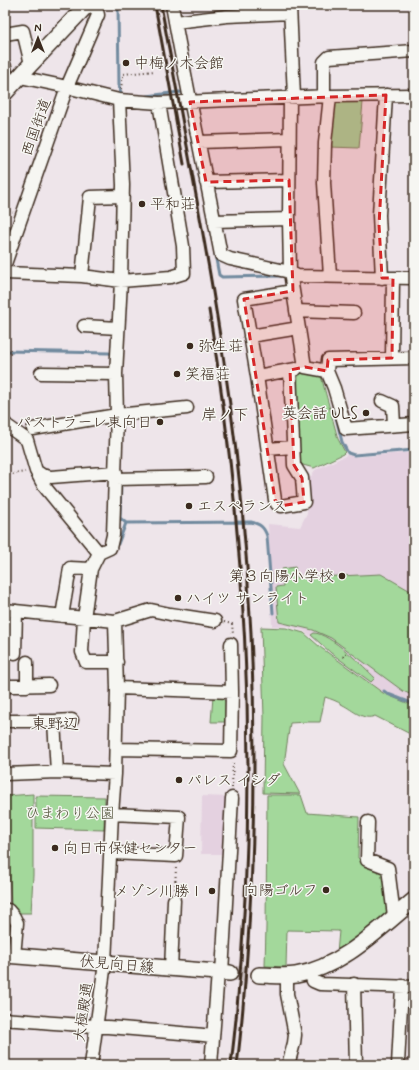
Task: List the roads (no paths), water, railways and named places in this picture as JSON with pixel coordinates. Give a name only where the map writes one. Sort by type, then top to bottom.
[{"type":"main road","points":[[5,94],[9,74],[31,64],[87,5]]},
{"type":"main road","points":[[259,975],[287,976],[310,972],[330,964],[342,957],[414,900]]},
{"type":"main road","name":"伏見向日線","points":[[9,955],[223,973]]},
{"type":"street","name":"西国街道","points":[[5,264],[67,87],[98,15],[97,11],[92,5]]},
{"type":"street","points":[[172,5],[221,255],[230,259],[290,272],[297,276],[414,278]]},
{"type":"street","points":[[175,22],[290,9],[292,97],[289,139],[288,219],[290,272],[305,367]]},
{"type":"street","points":[[5,34],[23,31],[31,64]]},
{"type":"street","points":[[330,276],[324,183],[327,96],[324,62],[329,57],[414,51]]},
{"type":"street","points":[[9,74],[118,100],[159,103],[292,97],[414,95]]},
{"type":"street","points":[[386,95],[379,215],[388,278],[392,358]]},
{"type":"street","points":[[117,662],[86,662],[82,652],[84,618],[91,569],[99,552],[110,548],[113,535],[116,476],[116,374],[121,281],[123,196],[118,100]]},
{"type":"street","points":[[5,273],[82,276],[121,281],[171,277],[184,273],[182,246],[159,103]]},
{"type":"street","points":[[199,142],[289,139]]},
{"type":"street","points":[[206,182],[289,180]]},
{"type":"street","points":[[82,276],[90,197],[123,196]]},
{"type":"street","points":[[214,221],[288,219]]},
{"type":"street","points":[[290,370],[294,465],[302,478],[304,502],[281,506],[277,504],[275,500],[244,299],[293,291]]},
{"type":"street","points":[[296,311],[354,313]]},
{"type":"street","points":[[84,326],[118,328]]},
{"type":"street","points":[[250,336],[299,328]]},
{"type":"street","points":[[414,358],[328,360],[327,371],[334,388],[346,429],[414,424]]},
{"type":"street","points":[[257,376],[305,367],[327,371]]},
{"type":"street","points":[[42,373],[116,374]]},
{"type":"street","points":[[382,401],[393,406],[394,425]]},
{"type":"street","points":[[33,429],[117,415],[187,408]]},
{"type":"street","points":[[5,423],[27,440],[36,471],[49,491],[99,552]]},
{"type":"street","points":[[268,449],[293,447]]},
{"type":"street","points":[[36,471],[42,475],[51,476],[206,477]]},
{"type":"street","points":[[62,616],[70,568],[91,569]]},
{"type":"street","points":[[14,654],[11,610],[116,621],[151,610],[215,621]]},
{"type":"street","name":"大極殿通","points":[[92,1065],[105,963],[111,853],[116,749],[116,621]]},
{"type":"street","points":[[116,749],[231,751],[231,644]]},
{"type":"street","points":[[27,662],[27,686]]},
{"type":"street","points":[[5,686],[49,686]]},
{"type":"street","points":[[117,688],[232,692]]},
{"type":"street","points":[[5,721],[72,720]]},
{"type":"street","points":[[54,721],[56,772]]},
{"type":"street","points":[[5,774],[56,772],[115,774]]},
{"type":"street","points":[[211,1065],[212,1036],[223,973],[232,798]]},
{"type":"street","points":[[111,853],[176,856],[179,817],[112,814]]},
{"type":"street","points":[[368,822],[367,860],[388,868],[394,916]]},
{"type":"street","points":[[171,969],[174,900]]},
{"type":"street","points":[[5,910],[8,910],[17,922],[9,955]]},
{"type":"street","points":[[310,972],[313,981],[320,984],[414,987]]},
{"type":"street","points":[[287,976],[287,994],[295,1035],[288,1065]]},
{"type":"street","points":[[354,984],[356,1065]]},
{"type":"street","points":[[398,1065],[402,986]]},
{"type":"street","points":[[5,1019],[96,1027],[161,1030],[212,1036]]},
{"type":"waterway","points":[[118,5],[119,86],[121,94],[124,95]]},
{"type":"waterway","points":[[147,96],[179,92],[184,93],[184,95]]},
{"type":"waterway","points":[[215,254],[219,275],[222,277],[281,276]]},
{"type":"waterway","points":[[5,351],[109,353],[115,356]]},
{"type":"waterway","points":[[333,405],[342,442],[348,453],[354,455],[414,450]]},
{"type":"waterway","points":[[121,483],[120,518],[126,523],[251,522],[261,526],[267,536],[273,613]]},
{"type":"waterway","points":[[118,544],[126,523]]},
{"type":"waterway","points":[[384,691],[414,704]]},
{"type":"tunnel","points":[[230,973],[259,975]]},
{"type":"railway","points":[[155,5],[184,164]]},
{"type":"railway","points":[[161,5],[205,245],[225,366],[240,487],[249,597],[254,706],[254,816],[248,943],[243,1013],[237,1065]]},
{"type":"railway","points":[[209,310],[223,404],[234,498],[242,592],[247,687],[248,781],[246,876],[240,970],[231,1065]]},
{"type":"place","name":"中梅ノ木会館","points":[[126,63]]},
{"type":"place","name":"平和荘","points":[[142,204]]},
{"type":"place","name":"弥生荘","points":[[190,346]]},
{"type":"place","name":"笑福荘","points":[[177,374]]},
{"type":"place","name":"英会話 ULS","points":[[366,413]]},
{"type":"place","name":"パストラーレ東向日","points":[[160,422]]},
{"type":"place","name":"エスぺランス","points":[[189,506]]},
{"type":"place","name":"第３向陽小学校","points":[[342,576]]},
{"type":"place","name":"ハイツ サンライト","points":[[178,598]]},
{"type":"place","name":"パレス イシダ","points":[[179,780]]},
{"type":"place","name":"向日市保健センター","points":[[55,848]]},
{"type":"place","name":"向陽ゴルフ","points":[[326,890]]},
{"type":"place","name":"メゾン川勝Ⅰ","points":[[212,891]]},
{"type":"district","name":"岸ノ下","points":[[225,414]]},
{"type":"district","name":"東野辺","points":[[55,723]]},
{"type":"park label","name":"ひまわり公園","points":[[70,813]]}]
